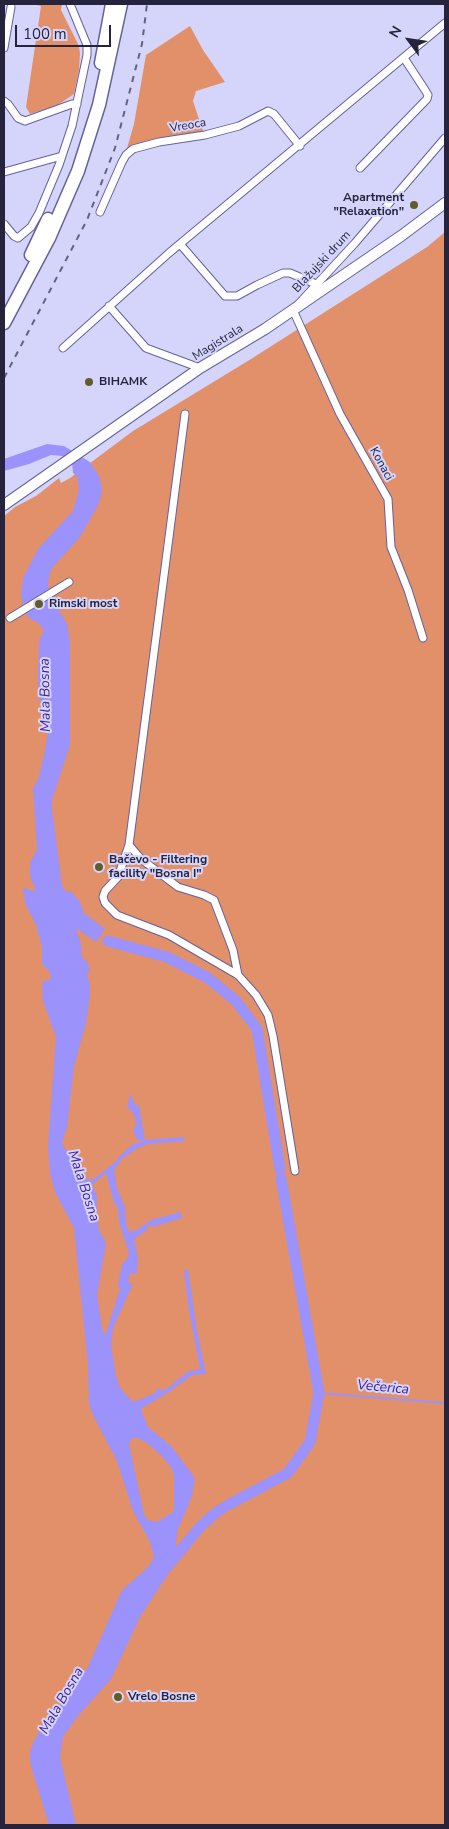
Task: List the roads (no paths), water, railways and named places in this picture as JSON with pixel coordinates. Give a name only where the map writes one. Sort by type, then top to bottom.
[{"type":"highway","points":[[4,306],[50,216],[71,167],[92,103],[114,4]]},
{"type":"highway","points":[[4,323],[49,238],[78,171],[100,105],[114,4]]},
{"type":"main road","name":"Magistrala","points":[[4,505],[200,368],[293,310],[401,236],[445,203]]},
{"type":"street","points":[[4,224],[18,238],[31,227],[39,213],[62,156],[87,64],[87,46],[70,4]]},
{"type":"street","points":[[4,48],[11,6]]},
{"type":"street","points":[[63,348],[180,244],[300,146],[445,23]]},
{"type":"street","points":[[360,168],[427,99],[428,95],[404,58]]},
{"type":"street","points":[[4,101],[18,118],[25,121],[72,104],[77,104]]},
{"type":"street","name":"Vreoca","points":[[100,212],[122,162],[126,155],[133,150],[159,142],[205,135],[239,126],[268,111],[274,114],[300,146]]},
{"type":"street","name":"Blažujski drum","points":[[293,310],[355,243],[445,138]]},
{"type":"street","points":[[4,172],[62,156]]},
{"type":"street","points":[[180,244],[225,296],[237,296],[283,273],[290,273],[316,284]]},
{"type":"street","points":[[110,306],[146,348],[200,368]]},
{"type":"street","name":"Konaci","points":[[293,310],[340,414],[388,499],[391,547],[408,590],[423,638]]},
{"type":"street","points":[[185,414],[129,845],[118,876],[105,890],[103,897],[105,904],[117,915],[169,936],[238,975],[256,995],[268,1015],[273,1036],[295,1170]]},
{"type":"street","points":[[10,618],[69,582]]},
{"type":"street","points":[[129,845],[141,859],[178,887],[214,900],[233,950],[238,975]]},
{"type":"water","points":[[47,444],[64,446],[90,462],[100,478],[102,491],[98,505],[80,537],[50,572],[48,585],[50,594],[67,624],[70,642],[70,745],[52,800],[62,885],[65,891],[73,892],[73,895],[79,900],[84,913],[105,929],[96,942],[76,928],[81,944],[82,958],[87,961],[90,971],[87,974],[90,994],[86,1023],[74,1067],[67,1127],[62,1143],[87,1179],[92,1180],[113,1164],[133,1144],[143,1140],[137,1140],[133,1130],[137,1122],[127,1106],[131,1094],[135,1105],[139,1105],[145,1140],[184,1137],[185,1141],[148,1144],[136,1149],[123,1158],[114,1170],[117,1188],[125,1207],[129,1233],[131,1230],[135,1231],[151,1220],[181,1212],[182,1218],[153,1227],[148,1225],[147,1230],[134,1239],[138,1257],[137,1274],[130,1273],[128,1282],[133,1284],[113,1328],[111,1345],[120,1388],[132,1401],[137,1401],[155,1393],[157,1389],[160,1388],[161,1391],[168,1388],[187,1372],[200,1369],[184,1271],[188,1269],[197,1331],[206,1374],[192,1375],[141,1410],[148,1427],[171,1446],[195,1478],[192,1496],[177,1532],[175,1561],[172,1568],[140,1617],[111,1679],[77,1717],[63,1737],[60,1757],[76,1825],[49,1825],[30,1762],[30,1752],[45,1722],[72,1692],[88,1667],[122,1590],[145,1570],[154,1556],[149,1540],[133,1511],[117,1461],[89,1404],[88,1365],[74,1228],[55,1192],[50,1173],[48,1146],[56,1037],[43,1001],[42,982],[51,979],[50,972],[42,964],[42,947],[36,925],[25,903],[23,888],[36,891],[30,876],[30,863],[37,849],[33,788],[38,780],[49,727],[39,698],[39,642],[44,629],[37,622],[29,618],[23,607],[21,594],[23,578],[38,549],[73,511],[79,489],[77,476],[73,473],[72,462],[62,456],[51,455],[4,471],[4,459]],"holes":[[[106,1173],[114,1202],[118,1209],[119,1222],[129,1253],[126,1261],[122,1264],[118,1285],[120,1289],[105,1336],[97,1295],[106,1243],[99,1230],[97,1196],[92,1185]],[[136,1437],[147,1443],[161,1455],[171,1467],[174,1475],[174,1510],[157,1522],[148,1520],[144,1514],[129,1444]]]},
{"type":"waterway","name":"Mala Bosna","points":[[108,941],[167,957],[208,978],[236,1001],[257,1029],[280,1169]]},
{"type":"waterway","name":"Mala Bosna","points":[[228,1505],[288,1473],[310,1442],[319,1393],[281,1178]]},
{"type":"waterway","name":"Večerica","points":[[319,1393],[445,1403]]},
{"type":"waterway","name":"Mala Bosna","points":[[167,1567],[199,1528],[223,1508]]},
{"type":"railway","points":[[4,378],[87,220],[115,148],[142,44],[147,4]]},
{"type":"place","name":"Apartment \"Relaxation\"","points":[[414,205]]},
{"type":"place","name":"BIHAMK","points":[[89,382]]},
{"type":"place","name":"Rimski most","points":[[39,604]]},
{"type":"place","name":"Bačevo - Filtering facility \"Bosna I\"","points":[[99,867]]},
{"type":"place","name":"Vrelo Bosne","points":[[118,1697]]}]
